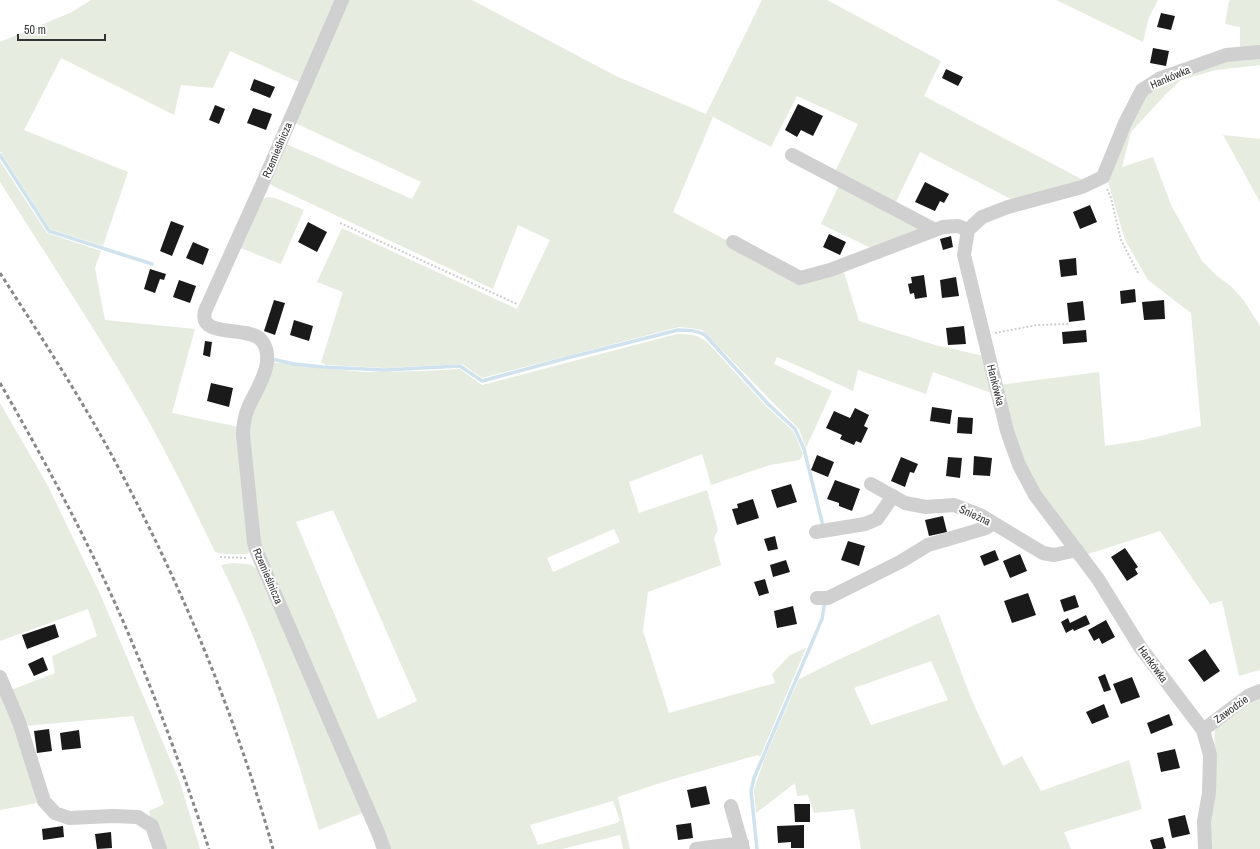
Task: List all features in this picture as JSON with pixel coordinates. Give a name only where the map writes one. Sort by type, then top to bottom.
[{"type":"street","name":"Rzemieślnicza","points":[[342,0],[203,317],[204,321],[214,328],[255,336],[261,340],[265,346],[267,354],[266,369],[248,408],[243,427],[254,542],[259,557],[384,849]]},
{"type":"street","name":"Hankówka","points":[[1103,177],[1125,123],[1142,90],[1161,78],[1226,55],[1260,52]]},
{"type":"street","points":[[792,155],[935,230]]},
{"type":"street","points":[[733,242],[800,278],[830,270],[943,227],[958,226],[968,230],[982,217],[1008,207],[1082,187],[1103,177]]},
{"type":"street","name":"Hankówka","points":[[968,230],[964,255],[1007,431],[1019,465],[1035,494],[1098,579],[1140,647],[1202,730],[1210,755],[1209,793],[1204,821],[1205,849]]},
{"type":"street","name":"Śnieżna","points":[[871,484],[905,503],[926,507],[954,505],[980,515],[1043,553],[1054,555],[1077,550]]},
{"type":"street","points":[[816,532],[865,524],[877,519],[893,496]]},
{"type":"street","points":[[823,598],[900,562],[928,545],[986,528],[993,523]]},
{"type":"street","points":[[0,677],[19,722],[44,801],[55,813],[69,818],[113,816],[138,817],[152,826],[160,849]]},
{"type":"street","name":"Zawodzie","points":[[1202,730],[1248,696],[1260,691]]},
{"type":"street","points":[[696,849],[743,846],[730,806]]},
{"type":"path","points":[[1103,177],[1111,198],[1121,240],[1138,273]]},
{"type":"path","points":[[340,223],[517,304]]},
{"type":"path","points":[[984,335],[1037,325],[1068,324]]},
{"type":"path","points":[[220,556],[243,558],[259,557]]},
{"type":"shaded area","points":[[91,0],[336,0],[301,83],[230,51],[213,88],[181,85],[174,115],[61,58],[24,130],[128,172],[103,246],[50,229],[0,151],[0,42],[72,12]]},
{"type":"shaded area","points":[[348,0],[472,0],[616,76],[706,114],[762,0],[827,0],[941,61],[924,96],[1085,181],[1013,200],[920,152],[895,204],[835,172],[858,124],[797,96],[771,147],[713,117],[673,212],[726,240],[726,243],[798,281],[843,269],[859,321],[935,345],[984,356],[991,393],[933,372],[926,394],[858,370],[853,391],[777,357],[774,364],[832,391],[806,448],[799,429],[702,330],[691,328],[679,327],[482,378],[462,364],[386,368],[326,365],[321,362],[343,292],[317,282],[342,228],[517,309],[550,240],[518,225],[493,289],[271,185],[269,180],[284,143],[412,199],[421,182],[293,122]]},
{"type":"shaded area","points":[[1056,0],[1158,0],[1149,17],[1143,42]]},
{"type":"shaded area","points":[[1260,0],[1260,49],[1240,50],[1240,27],[1225,24],[1229,1]]},
{"type":"shaded area","points":[[1260,57],[1260,65],[1216,70],[1181,80],[1131,132],[1122,167],[1153,157],[1171,205],[1202,261],[1217,276],[1232,287],[1244,301],[1260,326],[1260,670],[1239,676],[1222,601],[1210,604],[1160,531],[1085,555],[1041,495],[1025,466],[999,385],[1099,372],[1105,446],[1143,440],[1201,426],[1191,313],[1148,280],[1125,240],[1108,182],[1108,173],[1144,97],[1155,88],[1229,59]]},
{"type":"shaded area","points":[[1223,135],[1260,139],[1260,202]]},
{"type":"shaded area","points":[[0,161],[47,233],[101,251],[95,268],[105,320],[195,329],[172,413],[239,427],[249,552],[247,554],[225,554],[215,552],[143,411],[91,324],[0,182]]},
{"type":"shaded area","points":[[840,183],[926,230],[875,250],[821,224]]},
{"type":"shaded area","points":[[267,197],[275,198],[304,210],[281,264],[238,247],[262,199]]},
{"type":"shaded area","points":[[677,334],[693,335],[700,337],[707,342],[766,406],[793,431],[803,454],[800,460],[770,465],[711,485],[702,454],[629,482],[639,513],[707,490],[718,530],[714,538],[721,565],[648,592],[643,631],[669,713],[775,683],[772,674],[790,655],[806,648],[760,757],[758,755],[670,780],[618,797],[630,849],[623,849],[620,835],[562,849],[388,849],[262,556],[247,436],[250,416],[271,362],[363,372],[460,369],[482,385]],"holes":[[[333,510],[417,701],[378,719],[296,522]],[[614,529],[620,542],[553,572],[547,558]],[[613,801],[620,820],[617,823],[538,845],[530,825]]]},
{"type":"shaded area","points":[[0,403],[48,486],[101,596],[181,785],[200,849],[162,849],[151,822],[149,811],[164,804],[133,716],[25,726],[11,690],[55,673],[52,656],[97,636],[88,609],[0,641]]},
{"type":"shaded area","points":[[232,563],[249,564],[258,569],[365,812],[319,830],[287,729],[263,662],[221,565]]},
{"type":"shaded area","points":[[939,614],[973,703],[1003,766],[1022,756],[1041,791],[1129,760],[1142,809],[1064,832],[1071,849],[861,849],[854,809],[814,813],[808,795],[797,796],[795,783],[756,813],[754,790],[764,760],[799,679]],"holes":[[[931,661],[948,700],[871,725],[854,688]]]},
{"type":"shaded area","points":[[0,688],[24,751],[37,803],[0,810]]},
{"type":"shaded area","points":[[1260,695],[1260,849],[1211,849],[1210,840],[1215,727]]},
{"type":"building","points":[[1161,13],[1175,16],[1171,30],[1157,27]]},
{"type":"building","points":[[1153,48],[1169,51],[1166,66],[1150,63]]},
{"type":"building","points":[[946,69],[963,77],[958,86],[942,78]]},
{"type":"building","points":[[254,79],[275,87],[270,98],[250,90]]},
{"type":"building","points":[[798,104],[823,116],[813,136],[801,130],[797,137],[785,130]]},
{"type":"building","points":[[215,105],[225,109],[219,124],[209,120]]},
{"type":"building","points":[[253,108],[272,114],[266,130],[247,123]]},
{"type":"building","points":[[925,182],[949,194],[944,203],[940,201],[935,211],[915,202]]},
{"type":"building","points":[[1090,205],[1097,222],[1080,229],[1073,212]]},
{"type":"building","points":[[171,221],[184,226],[172,256],[160,251]]},
{"type":"building","points":[[308,222],[327,232],[317,252],[298,242]]},
{"type":"building","points":[[829,234],[846,242],[840,255],[823,247]]},
{"type":"building","points":[[951,236],[953,247],[943,250],[940,239]]},
{"type":"building","points":[[193,242],[209,249],[203,265],[186,258]]},
{"type":"building","points":[[1076,258],[1077,275],[1061,277],[1059,260]]},
{"type":"building","points":[[150,269],[166,274],[164,280],[160,279],[155,293],[144,289]]},
{"type":"building","points":[[924,275],[927,297],[915,299],[914,293],[910,294],[908,284],[912,283],[911,277]]},
{"type":"building","points":[[956,277],[959,296],[942,298],[940,280]]},
{"type":"building","points":[[179,280],[196,286],[190,303],[173,297]]},
{"type":"building","points":[[1135,289],[1136,302],[1121,304],[1120,291]]},
{"type":"building","points":[[274,300],[285,303],[275,335],[264,331]]},
{"type":"building","points":[[1164,300],[1165,319],[1144,320],[1142,302]]},
{"type":"building","points":[[1083,301],[1085,320],[1069,322],[1067,303]]},
{"type":"building","points":[[294,320],[313,326],[309,341],[290,335]]},
{"type":"building","points":[[964,326],[966,344],[948,345],[946,328]]},
{"type":"building","points":[[1086,330],[1087,342],[1063,344],[1062,332]]},
{"type":"building","points":[[205,341],[212,342],[210,357],[203,355]]},
{"type":"building","points":[[211,383],[233,388],[229,407],[207,401]]},
{"type":"building","points":[[932,407],[952,410],[950,424],[930,421]]},
{"type":"building","points":[[855,408],[869,415],[864,426],[868,428],[861,443],[856,441],[854,445],[840,439],[842,435],[826,428],[834,411],[850,418]]},
{"type":"building","points":[[958,417],[973,418],[972,434],[957,433]]},
{"type":"building","points":[[817,455],[834,462],[828,477],[811,470]]},
{"type":"building","points":[[974,456],[992,458],[990,476],[973,475]]},
{"type":"building","points":[[901,457],[918,464],[914,473],[910,472],[905,487],[891,481]]},
{"type":"building","points":[[948,457],[962,458],[960,478],[946,476]]},
{"type":"building","points":[[835,480],[860,489],[852,511],[839,506],[839,503],[827,499]]},
{"type":"building","points":[[791,484],[797,502],[777,508],[771,490]]},
{"type":"building","points":[[753,499],[759,518],[737,525],[732,509],[738,508],[737,504]]},
{"type":"building","points":[[943,516],[947,532],[929,536],[925,520]]},
{"type":"building","points":[[775,536],[778,549],[768,551],[764,539]]},
{"type":"building","points":[[848,541],[865,546],[859,566],[841,560]]},
{"type":"building","points":[[1125,548],[1138,567],[1135,569],[1138,574],[1127,581],[1111,557]]},
{"type":"building","points":[[995,550],[999,560],[984,566],[980,556]]},
{"type":"building","points":[[1020,554],[1027,571],[1010,578],[1003,561]]},
{"type":"building","points":[[786,560],[790,572],[773,577],[770,565]]},
{"type":"building","points":[[765,579],[769,593],[759,596],[754,582]]},
{"type":"building","points":[[1028,593],[1036,615],[1012,623],[1004,601]]},
{"type":"building","points":[[1075,595],[1079,607],[1064,612],[1060,600]]},
{"type":"building","points":[[793,606],[797,624],[777,628],[774,611]]},
{"type":"building","points":[[1086,615],[1090,624],[1074,631],[1073,629],[1066,633],[1061,622],[1068,618],[1070,623]]},
{"type":"building","points":[[1106,620],[1115,637],[1102,644],[1099,638],[1094,641],[1088,630]]},
{"type":"building","points":[[55,624],[59,637],[27,649],[22,635]]},
{"type":"building","points":[[1205,649],[1220,671],[1204,682],[1188,660]]},
{"type":"building","points":[[43,657],[48,670],[34,676],[28,664]]},
{"type":"building","points":[[1105,674],[1111,690],[1104,692],[1098,677]]},
{"type":"building","points":[[1132,677],[1140,697],[1121,704],[1113,684]]},
{"type":"building","points":[[1104,704],[1109,717],[1092,724],[1086,712]]},
{"type":"building","points":[[1169,714],[1173,725],[1151,734],[1147,723]]},
{"type":"building","points":[[49,729],[52,751],[37,753],[34,731]]},
{"type":"building","points":[[79,730],[81,748],[62,750],[60,733]]},
{"type":"building","points":[[1175,749],[1180,768],[1161,772],[1157,753]]},
{"type":"building","points":[[706,786],[710,804],[691,808],[687,790]]},
{"type":"building","points":[[794,804],[810,804],[810,822],[795,822]]},
{"type":"building","points":[[1185,815],[1190,834],[1172,838],[1168,819]]},
{"type":"building","points":[[691,823],[693,838],[678,840],[676,825]]},
{"type":"building","points":[[804,825],[804,848],[791,848],[791,842],[778,843],[777,826]]},
{"type":"building","points":[[63,826],[64,837],[43,840],[42,829]]},
{"type":"building","points":[[111,832],[112,848],[97,849],[95,834]]},
{"type":"building","points":[[1163,837],[1166,848],[1153,849],[1150,840]]},
{"type":"waterway","points":[[0,155],[49,231],[152,264]]},
{"type":"waterway","points":[[271,358],[294,364],[384,370],[460,366],[482,381],[678,330],[699,332],[705,335],[768,404],[795,429],[804,449],[823,526]]},
{"type":"waterway","points":[[757,849],[751,791],[754,778],[822,619],[825,601]]},
{"type":"railway","points":[[0,273],[67,379],[99,433],[129,488],[172,575],[192,620],[228,710],[273,849]]},
{"type":"railway","points":[[0,383],[32,439],[92,553],[106,583],[144,670],[167,729],[209,849]]}]
